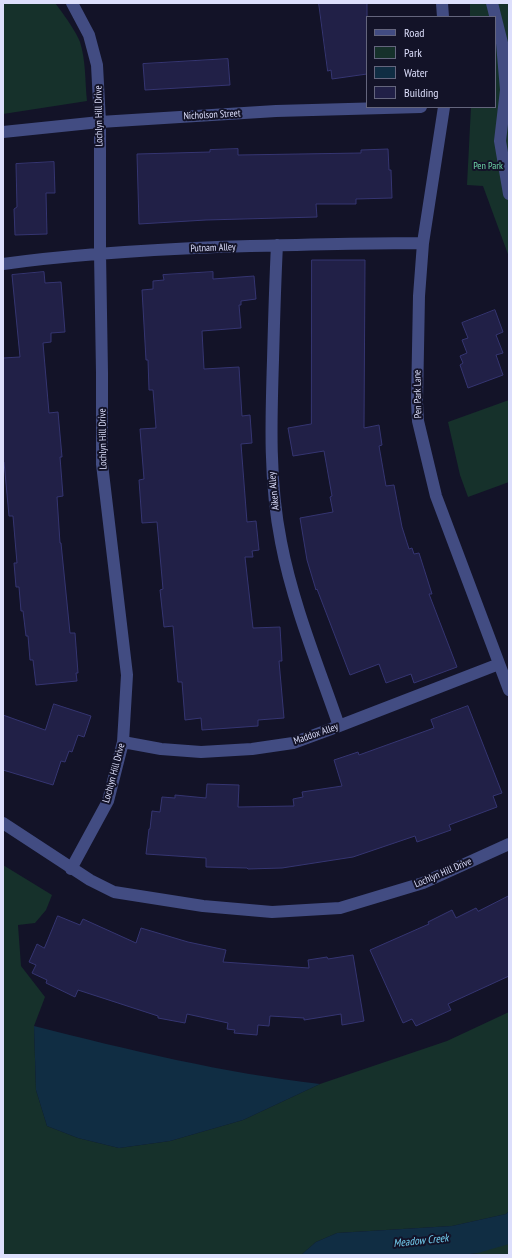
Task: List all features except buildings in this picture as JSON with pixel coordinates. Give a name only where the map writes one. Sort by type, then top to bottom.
[{"type":"street","name":"Lochlyn Hill Drive","points":[[72,3],[89,35],[97,65],[100,122],[102,464],[127,675],[123,742],[108,801],[72,869]]},
{"type":"street","points":[[442,3],[443,16]]},
{"type":"street","points":[[492,3],[495,16]]},
{"type":"street","points":[[496,19],[502,43],[506,90],[500,141],[509,194]]},
{"type":"street","name":"Nicholson Street","points":[[3,132],[100,122],[276,111],[385,108]]},
{"type":"street","name":"Pen Park Lane","points":[[444,108],[423,243],[419,296],[418,421],[436,496],[509,690]]},
{"type":"street","name":"Putnam Alley","points":[[3,264],[100,253],[277,245],[423,243]]},
{"type":"street","name":"Aiken Alley","points":[[277,245],[271,396],[271,453],[275,500],[281,541],[291,588],[339,726]]},
{"type":"street","name":"Maddox Alley","points":[[123,742],[161,749],[201,752],[252,749],[293,743],[499,664]]},
{"type":"street","name":"Lochlyn Hill Drive","points":[[3,823],[72,869],[114,892],[203,906],[272,912],[340,908],[423,883],[509,844]]},
{"type":"green space","points":[[3,3],[55,3],[65,16],[80,42],[84,64],[87,101],[3,114]]},
{"type":"green space","name":"Pen Park","points":[[470,3],[509,3],[509,257],[483,186],[467,185],[471,108],[496,108],[496,16],[470,16]]},
{"type":"green space","points":[[509,400],[509,482],[468,497],[460,475],[448,422]]},
{"type":"green space","points":[[3,865],[52,895],[46,910],[35,923],[18,925],[21,966],[45,997],[34,1026],[36,1090],[47,1126],[78,1138],[119,1148],[170,1141],[243,1120],[320,1084],[447,1041],[509,1012],[509,1211],[506,1214],[452,1226],[337,1233],[316,1242],[301,1255],[3,1255]]},
{"type":"green space","points":[[509,1214],[509,1255],[462,1255],[478,1253]]},
{"type":"water","points":[[34,1026],[176,1060],[248,1074],[320,1084],[243,1120],[170,1141],[119,1148],[78,1138],[47,1126],[36,1090]]},
{"type":"water","name":"Meadow Creek","points":[[509,1211],[509,1244],[478,1253],[462,1255],[301,1255],[316,1242],[337,1233],[452,1226],[506,1214]]}]
